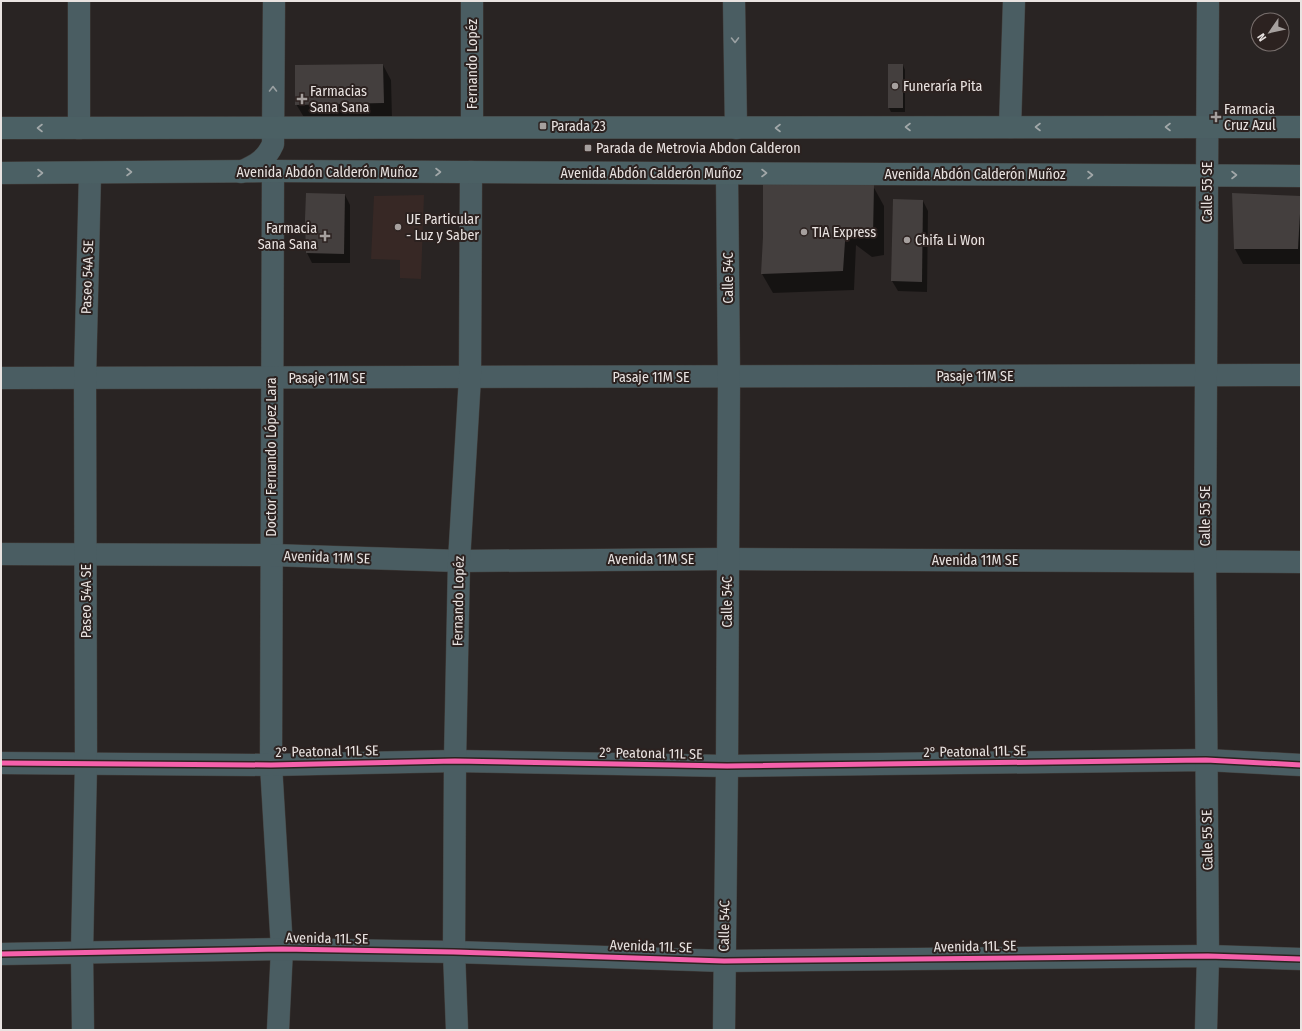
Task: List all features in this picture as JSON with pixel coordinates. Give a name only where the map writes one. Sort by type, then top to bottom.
[{"type":"main road","points":[[1,128],[472,128],[551,126],[736,128],[1301,127]]},
{"type":"main road","name":"Avenida Abdón Calderón Muñoz","points":[[1,174],[273,171],[1301,176]]},
{"type":"street","points":[[79,1],[79,128]]},
{"type":"street","points":[[241,172],[256,165],[268,154],[273,144],[274,1]]},
{"type":"street","name":"Fernando Lopéz","points":[[472,1],[472,128]]},
{"type":"street","points":[[734,1],[736,128]]},
{"type":"street","points":[[1010,127],[1014,1]]},
{"type":"street","name":"Calle 55 SE","points":[[1206,1030],[1208,956],[1205,562],[1208,1]]},
{"type":"street","name":"Doctor Fernando López Lara","points":[[273,171],[271,764],[282,949],[278,1030]]},
{"type":"street","name":"Fernando Lopéz","points":[[457,1030],[454,952],[455,761],[459,561],[470,377],[471,172]]},
{"type":"street","name":"Paseo 54A SE","points":[[83,1030],[82,952],[86,764],[85,378],[90,173]]},
{"type":"street","name":"Calle 54C","points":[[724,1030],[729,377],[727,173]]},
{"type":"street","name":"Pasaje 11M SE","points":[[1,378],[1301,375]]},
{"type":"street","name":"Avenida 11M SE","points":[[1,554],[271,556],[459,561],[727,559],[1301,562]]},
{"type":"street","name":"2° Peatonal 11L SE","points":[[1,763],[271,764],[455,761],[727,766],[1206,760],[1301,765]]},
{"type":"street","name":"Avenida 11L SE","points":[[1,954],[282,949],[454,952],[724,961],[1208,956],[1301,959]]},
{"type":"shaded area","name":"UE Particular - Luz y Saber","points":[[424,195],[421,279],[400,278],[400,260],[371,259],[374,196]]},
{"type":"building","points":[[383,64],[384,103],[295,105],[295,65]]},
{"type":"building","name":"Funeraría Pita","points":[[888,64],[903,64],[903,108],[888,108]]},
{"type":"building","name":"TIA Express","points":[[763,181],[874,185],[873,236],[861,238],[846,227],[843,271],[761,274],[763,237]]},
{"type":"building","name":"Farmacia Sana Sana","points":[[306,193],[345,194],[344,254],[306,253]]},
{"type":"building","points":[[1232,193],[1301,196],[1298,249],[1234,249]]},
{"type":"building","name":"Chifa Li Won","points":[[893,199],[923,200],[922,282],[891,281]]},
{"type":"cycle path","points":[[1,763],[271,765],[455,761],[727,766],[1206,760],[1301,765]]},
{"type":"cycle path","points":[[1,954],[282,949],[454,952],[724,961],[1208,956],[1301,959]]},
{"type":"place","name":"Funeraría Pita","points":[[895,86]]},
{"type":"place","name":"Farmacias Sana Sana","points":[[302,99]]},
{"type":"place","name":"Farmacia Cruz Azul","points":[[1216,117]]},
{"type":"place","name":"Parada 23","points":[[543,126]]},
{"type":"place","name":"Parada de Metrovia Abdon Calderon","points":[[588,148]]},
{"type":"place","name":"UE Particular - Luz y Saber","points":[[398,227]]},
{"type":"place","name":"TIA Express","points":[[804,232]]},
{"type":"place","name":"Farmacia Sana Sana","points":[[325,236]]},
{"type":"place","name":"Chifa Li Won","points":[[907,240]]}]
